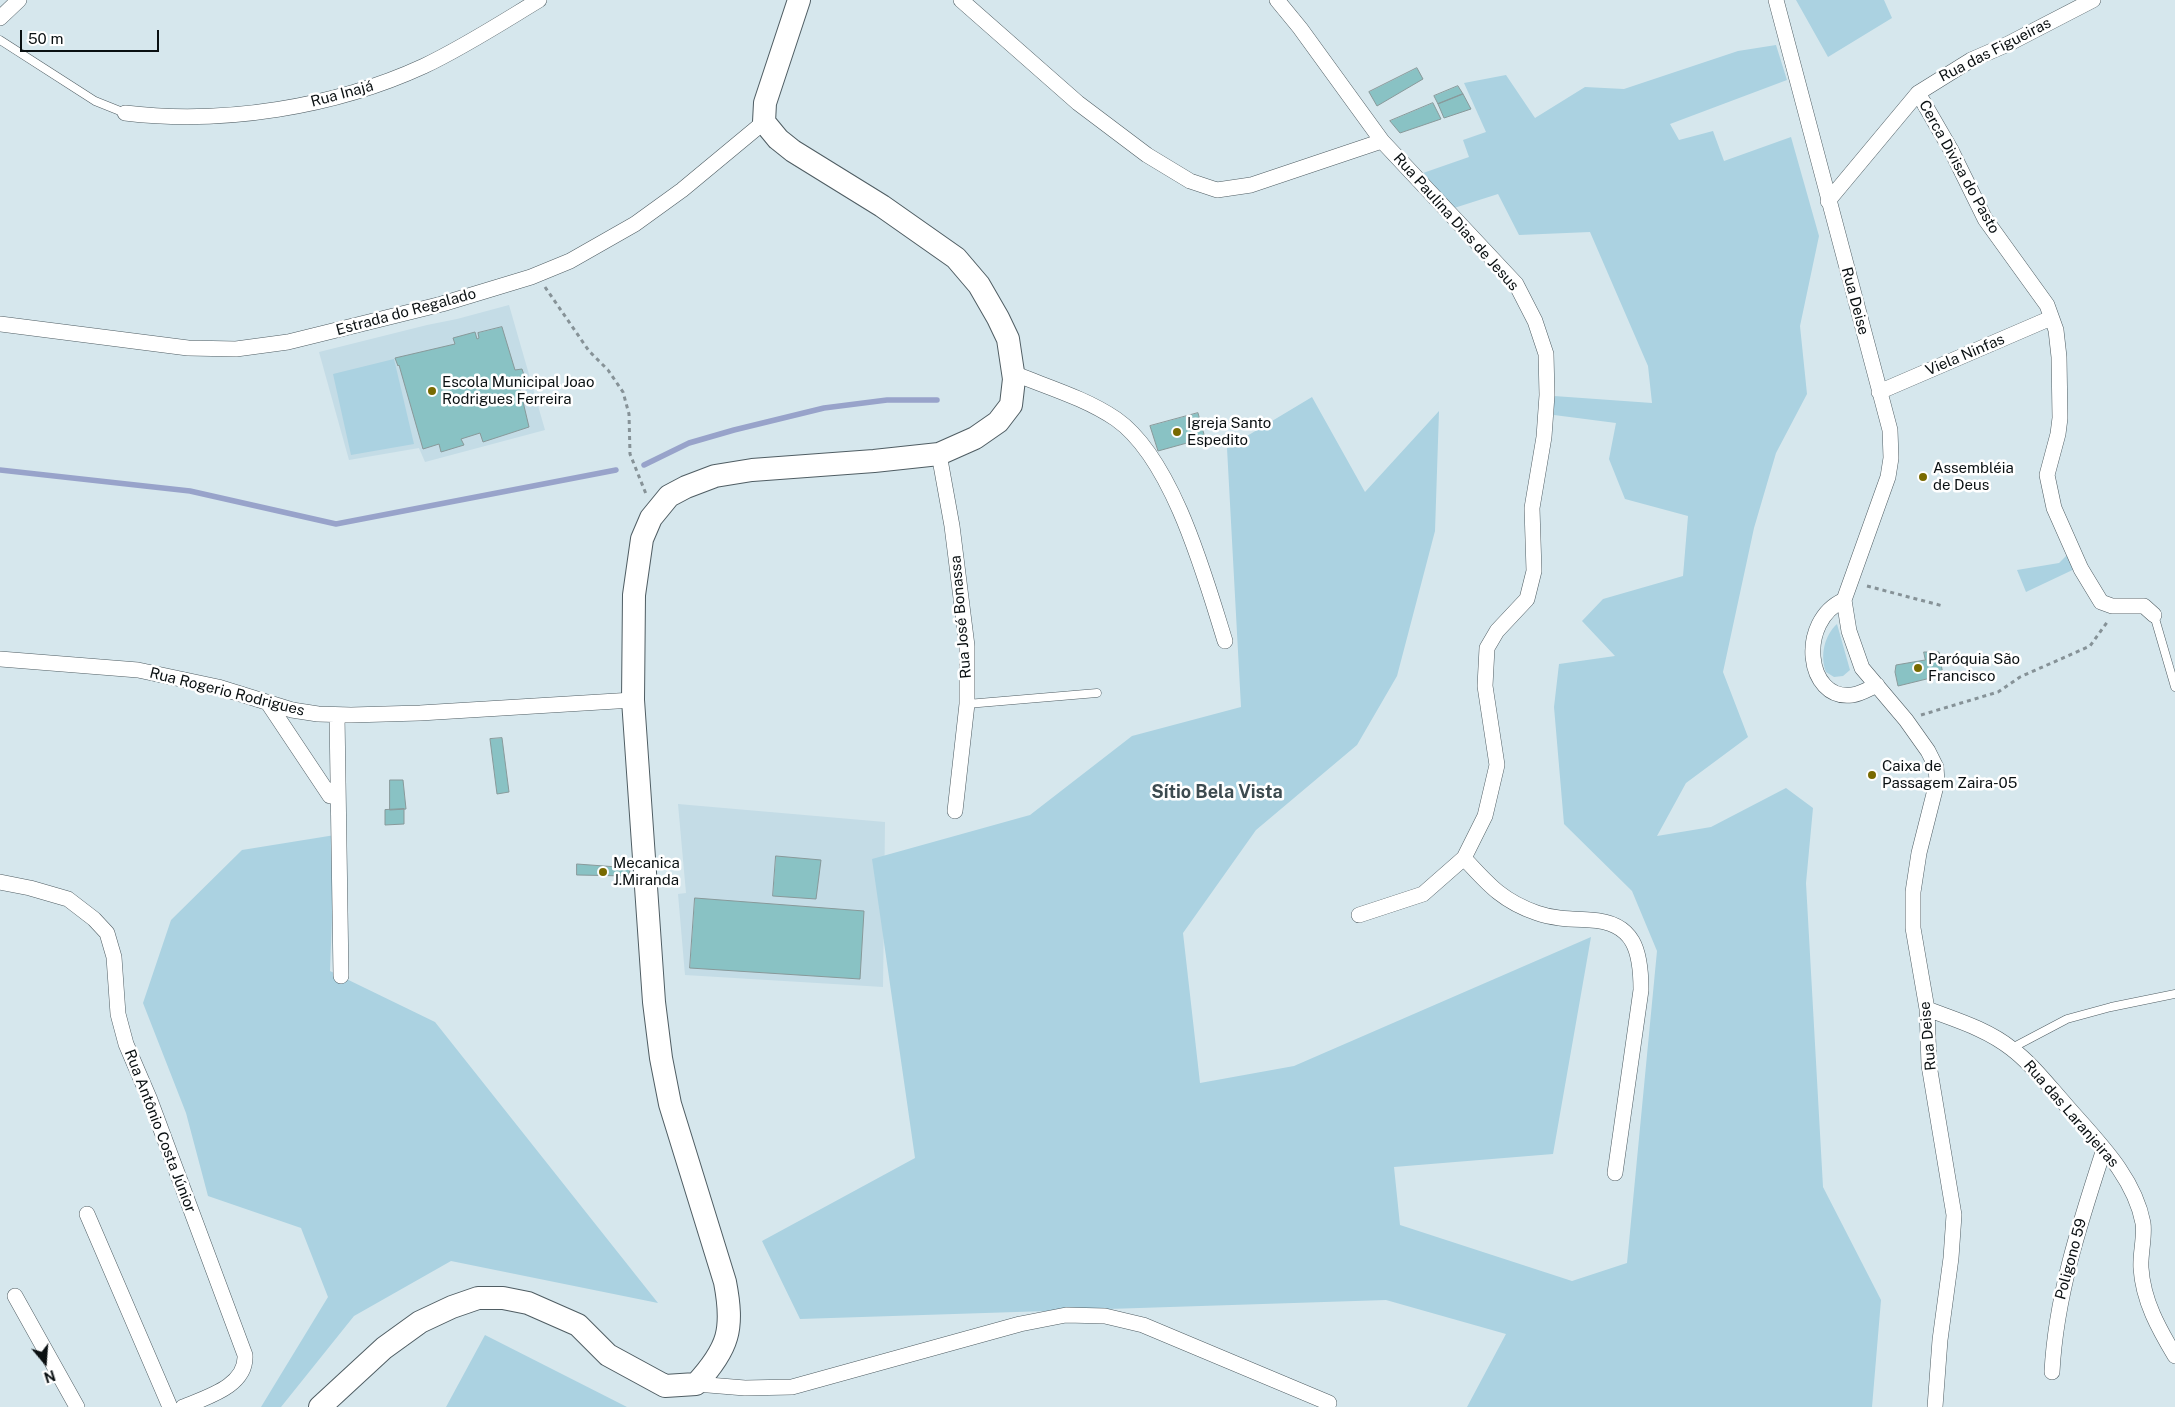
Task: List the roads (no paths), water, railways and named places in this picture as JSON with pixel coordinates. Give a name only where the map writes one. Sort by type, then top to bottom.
[{"type":"main road","points":[[320,1407],[384,1348],[420,1322],[452,1307],[478,1298],[503,1298],[528,1303],[578,1325],[608,1356],[665,1386],[696,1384],[712,1367],[721,1353],[728,1334],[730,1307],[725,1282],[670,1104],[661,1058],[654,1002],[633,700],[634,595],[642,539],[651,518],[669,496],[686,486],[715,476],[752,470],[939,454],[975,438],[998,422],[1011,404],[1014,379],[1008,339],[998,318],[979,285],[956,258],[882,206],[793,150],[778,139],[764,122],[765,103],[799,0]]},
{"type":"street","points":[[0,18],[19,0]]},
{"type":"street","name":"Rua Inajá","points":[[125,113],[154,117],[193,118],[243,114],[322,100],[379,84],[424,66],[468,44],[539,0]]},
{"type":"street","name":"Rua Paulina Dias de Jesus","points":[[961,0],[1078,103],[1147,155],[1190,181],[1217,190],[1251,185],[1382,141],[1516,284],[1535,321],[1546,354],[1547,396],[1544,437],[1532,508],[1534,571],[1527,598],[1497,631],[1487,648],[1484,686],[1497,765],[1485,816],[1464,858],[1423,894],[1359,915]]},
{"type":"street","points":[[1277,0],[1300,28],[1382,141]]},
{"type":"street","name":"Rua Deise","points":[[1776,0],[1828,202],[1890,430],[1891,458],[1888,477],[1844,600],[1849,631],[1862,668],[1906,720],[1928,751],[1936,767],[1937,782],[1919,853],[1913,892],[1913,928],[1927,1009],[1930,1064],[1954,1215],[1951,1258],[1940,1340],[1935,1407]]},
{"type":"street","name":"Rua das Figueiras","points":[[1828,202],[1918,93],[1971,60],[2008,44],[2093,0]]},
{"type":"street","name":"Cerca Divisa do Pasto","points":[[1918,93],[1951,150],[1985,219],[2047,305],[2056,330],[2060,378],[2058,434],[2047,475],[2054,508],[2081,569],[2101,602],[2112,606],[2144,606],[2154,615]]},
{"type":"street","name":"Estrada do Regalado","points":[[0,324],[188,348],[236,349],[288,342],[433,307],[537,275],[570,261],[635,224],[682,190],[764,122]]},
{"type":"street","name":"Viela Ninfas","points":[[1879,392],[2051,318]]},
{"type":"street","points":[[1012,372],[1097,407],[1118,420],[1138,440],[1172,494],[1200,560],[1225,641]]},
{"type":"street","name":"Rua José Bonassa","points":[[939,454],[952,526],[967,646],[967,704],[956,811]]},
{"type":"street","points":[[1844,600],[1836,603],[1820,621],[1812,647],[1813,662],[1820,678],[1830,689],[1840,694],[1853,695],[1878,685]]},
{"type":"street","name":"Rua Rogerio Rodrigues","points":[[0,659],[138,670],[218,688],[292,710],[337,715],[420,713],[633,700]]},
{"type":"street","points":[[268,703],[330,796]]},
{"type":"street","points":[[337,715],[342,976]]},
{"type":"street","points":[[1464,858],[1491,887],[1512,903],[1539,914],[1570,920],[1592,920],[1611,923],[1628,934],[1635,944],[1641,964],[1641,990],[1615,1173]]},
{"type":"street","name":"Rua Antônio Costa Júnior","points":[[0,882],[68,899],[94,919],[107,933],[114,957],[118,1014],[126,1044],[150,1100],[245,1355],[244,1371],[236,1381],[183,1407]]},
{"type":"street","name":"Rua das Laranjeiras","points":[[1927,1009],[1982,1030],[2012,1048],[2033,1068],[2104,1149],[2121,1172],[2133,1194],[2143,1224],[2141,1268],[2145,1292],[2153,1318],[2175,1356]]},
{"type":"street","name":"Poligono 59","points":[[2052,1372],[2053,1336],[2062,1290],[2073,1247],[2104,1149]]},
{"type":"street","points":[[86,1214],[170,1407]]},
{"type":"street","points":[[15,1296],[77,1407]]},
{"type":"street","points":[[696,1384],[745,1388],[792,1387],[1020,1324],[1066,1315],[1105,1316],[1143,1325],[1328,1403]]},
{"type":"lane","points":[[0,40],[95,100],[125,113]]},
{"type":"lane","points":[[2154,615],[2175,687]]},
{"type":"lane","points":[[967,704],[1097,693]]},
{"type":"lane","points":[[2012,1048],[2067,1019],[2111,1007],[2175,994]]},
{"type":"waterway","points":[[644,465],[689,443],[824,408],[887,400],[937,400]]},
{"type":"waterway","points":[[0,470],[190,491],[336,524],[616,470]]},
{"type":"place","name":"Escola Municipal Joao Rodrigues Ferreira","points":[[432,391]]},
{"type":"place","name":"Igreja Santo Espedito","points":[[1177,432]]},
{"type":"place","name":"Assembléia de Deus","points":[[1923,477]]},
{"type":"place","name":"Paróquia São Francisco","points":[[1918,668]]},
{"type":"place","name":"Caixa de Passagem Zaira-05","points":[[1872,775]]},
{"type":"place","name":"Mecanica J.Miranda","points":[[603,872]]},
{"type":"district","name":"Sítio Bela Vista","points":[[1217,792]]}]
